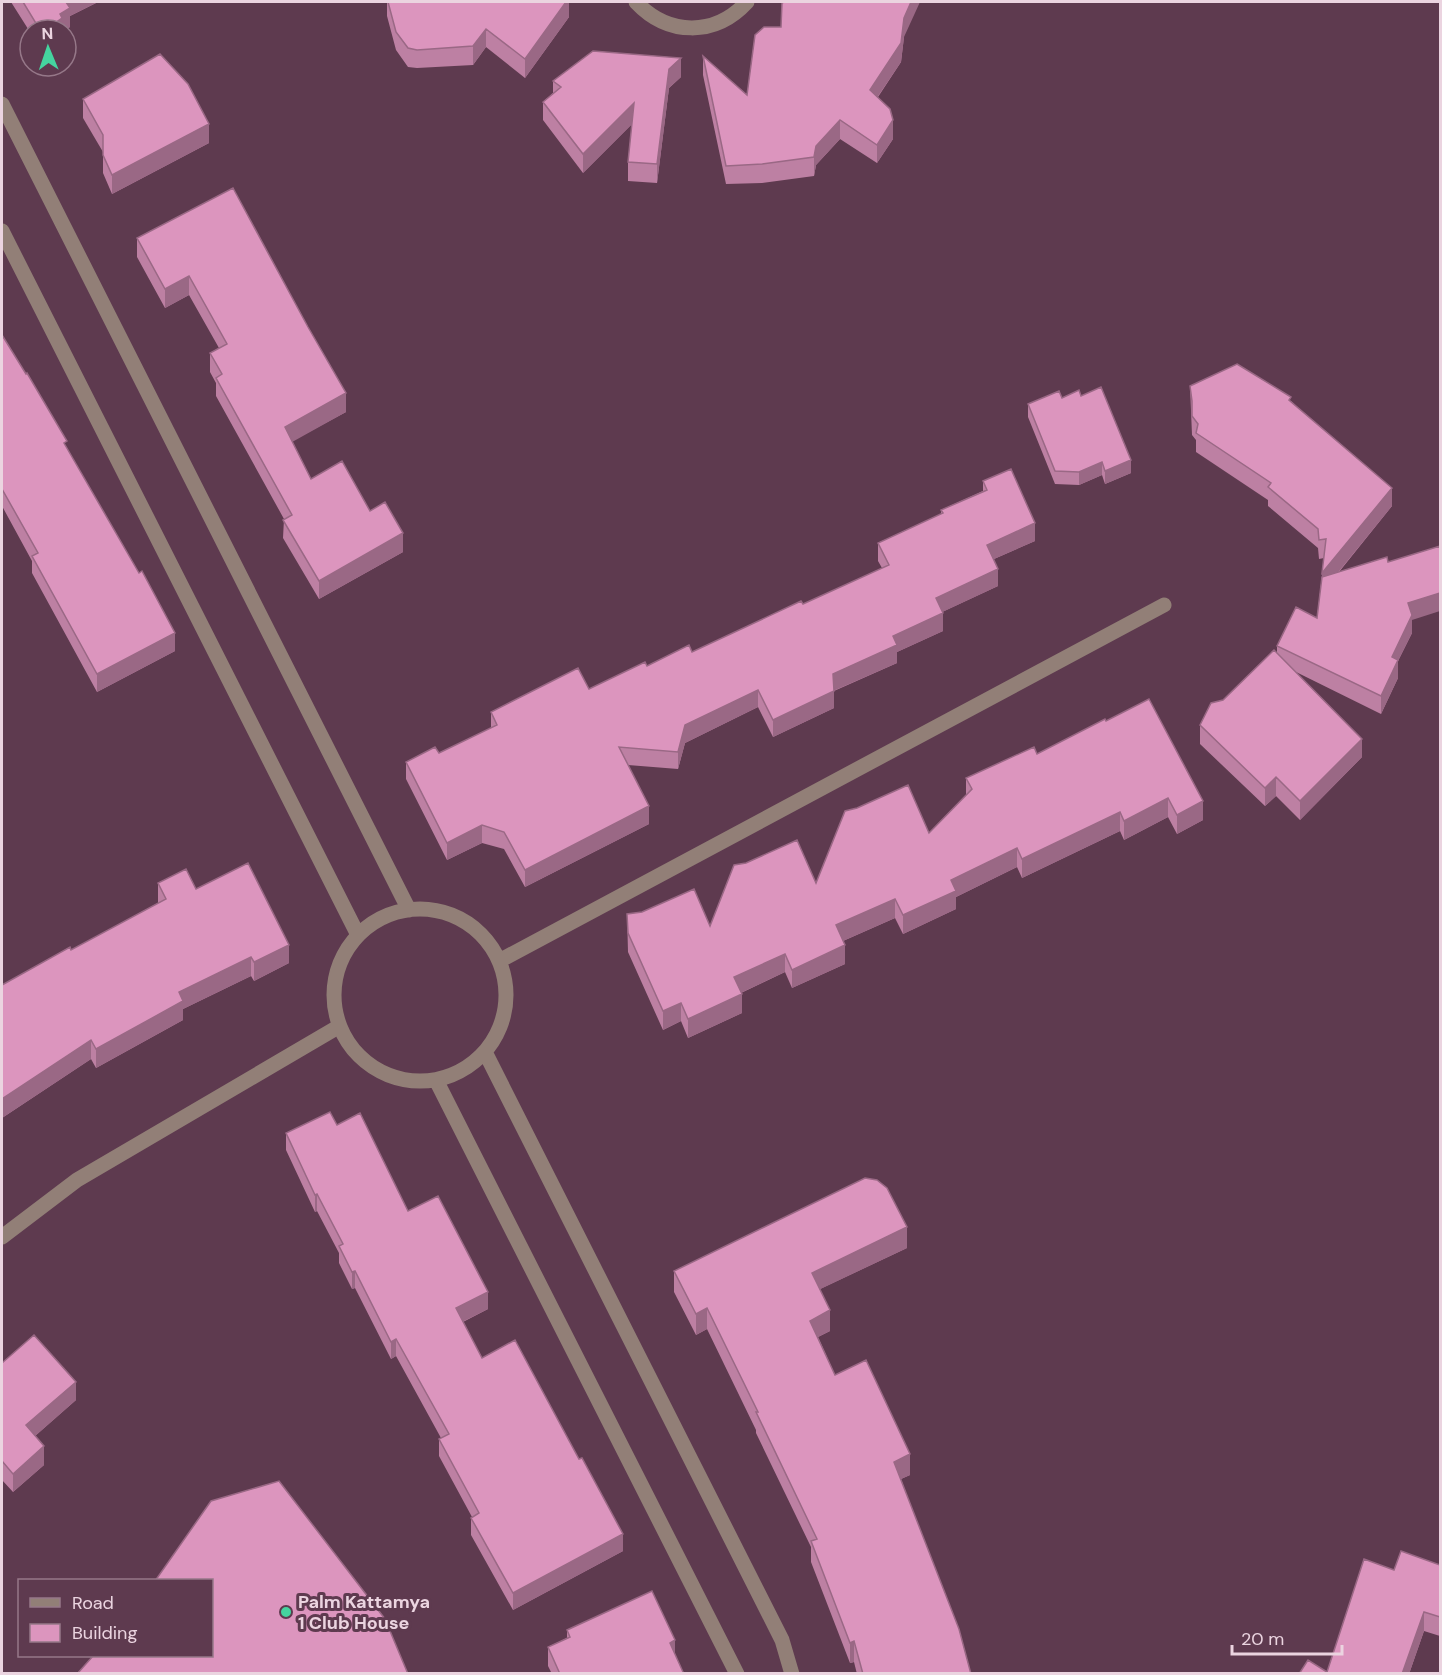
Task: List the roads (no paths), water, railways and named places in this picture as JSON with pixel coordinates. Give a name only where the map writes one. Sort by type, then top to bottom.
[{"type":"street","points":[[636,2],[658,20],[685,28],[712,25],[737,13],[747,2]]},
{"type":"street","points":[[2,104],[409,910]]},
{"type":"street","points":[[2,231],[358,935]]},
{"type":"street","points":[[499,961],[1164,605]]},
{"type":"street","points":[[409,910],[437,910],[463,920],[485,938],[499,961],[505,980],[506,999],[503,1018],[496,1036],[485,1052],[463,1070],[436,1080],[406,1081],[377,1071],[354,1052],[338,1027],[333,1007],[333,987],[337,969],[346,950],[358,935],[381,918],[409,910]]},
{"type":"street","points":[[2,1237],[77,1180],[338,1027]]},
{"type":"street","points":[[485,1052],[782,1640],[792,1674]]},
{"type":"street","points":[[436,1080],[737,1674]]},
{"type":"place","name":"Palm Kattamya 1 Club House","points":[[286,1612]]}]
